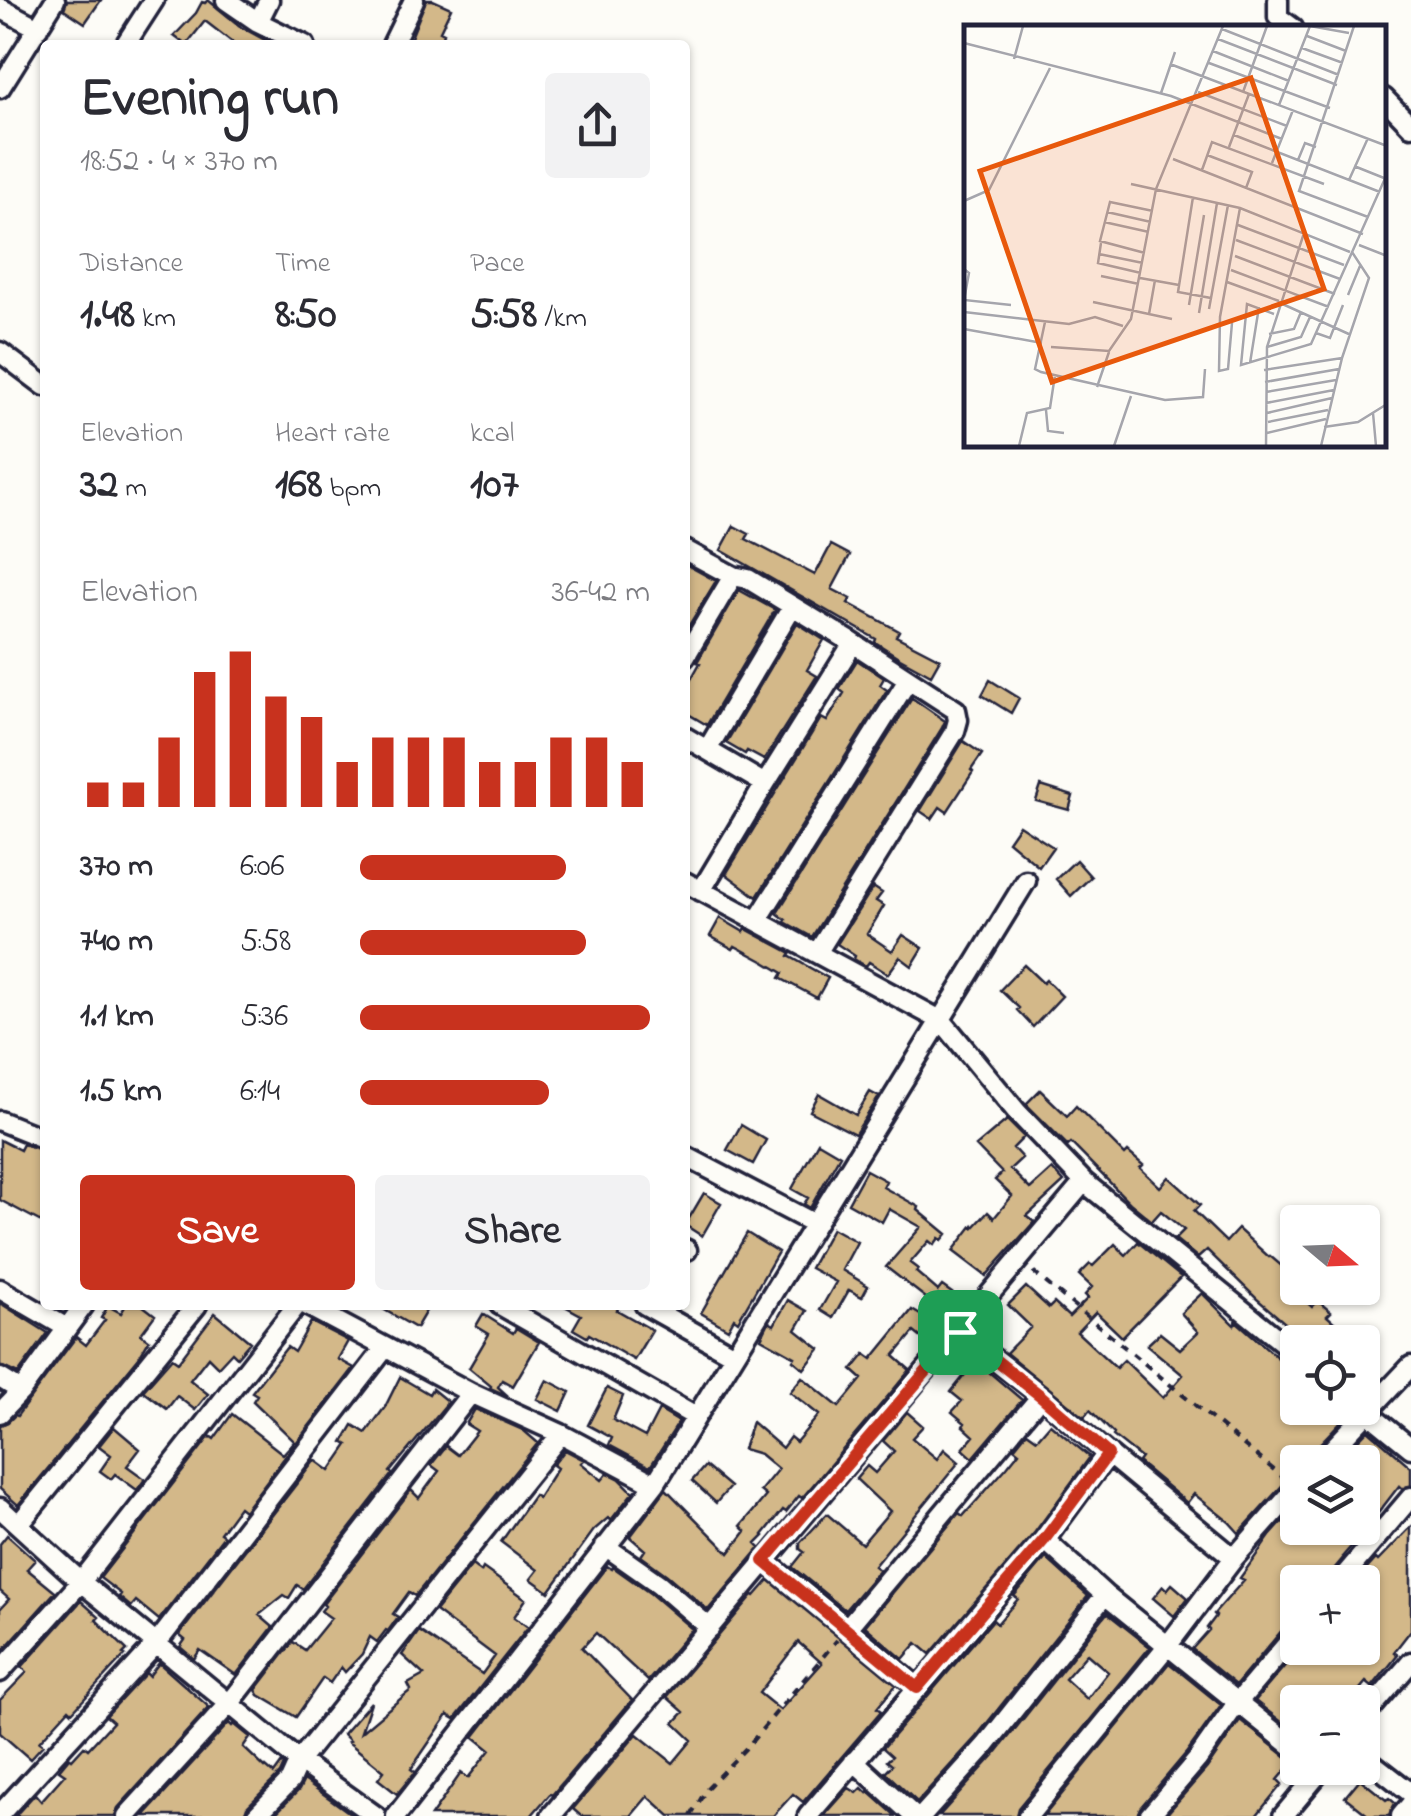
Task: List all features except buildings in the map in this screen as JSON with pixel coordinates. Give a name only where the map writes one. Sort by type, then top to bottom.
[{"type":"street","points":[[0,88],[55,0]]},
{"type":"street","points":[[128,40],[154,0]]},
{"type":"street","points":[[226,0],[295,40]]},
{"type":"street","points":[[258,22],[269,0]]},
{"type":"street","points":[[394,40],[414,0]]},
{"type":"street","points":[[1278,0],[1278,18],[1288,25]]},
{"type":"street","points":[[0,8],[38,28]]},
{"type":"street","points":[[1386,100],[1411,126]]},
{"type":"street","points":[[0,352],[40,382]]},
{"type":"street","points":[[690,553],[734,576],[748,579],[956,710],[955,730],[817,953]]},
{"type":"street","points":[[690,649],[734,576]]},
{"type":"street","points":[[707,750],[792,608]]},
{"type":"street","points":[[853,643],[693,887],[942,1021],[1018,1112],[1084,1182],[1280,1341]]},
{"type":"street","points":[[757,921],[908,680]]},
{"type":"street","points":[[690,740],[764,784]]},
{"type":"street","points":[[396,1816],[655,1484],[1026,881]]},
{"type":"street","points":[[0,1121],[40,1137]]},
{"type":"street","points":[[690,1159],[815,1224]]},
{"type":"street","points":[[558,1814],[764,1561],[1084,1182]]},
{"type":"street","points":[[0,1289],[67,1328]]},
{"type":"street","points":[[0,1413],[21,1391],[80,1310]]},
{"type":"street","points":[[193,1310],[8,1520],[299,1761],[376,1816]]},
{"type":"street","points":[[0,1672],[81,1582],[294,1310]]},
{"type":"street","points":[[315,1310],[471,1394],[561,1434],[655,1484]]},
{"type":"street","points":[[509,1310],[696,1417]]},
{"type":"street","points":[[654,1310],[734,1355]]},
{"type":"street","points":[[960,1332],[1234,1558]]},
{"type":"street","points":[[0,1814],[157,1643],[385,1348]]},
{"type":"street","points":[[1380,1396],[1411,1366]]},
{"type":"street","points":[[0,1378],[21,1391]]},
{"type":"street","points":[[127,1816],[230,1703],[471,1394]]},
{"type":"street","points":[[847,1628],[1041,1396]]},
{"type":"street","points":[[1380,1422],[1411,1448]]},
{"type":"street","points":[[1335,1445],[1352,1425]]},
{"type":"street","points":[[256,1816],[290,1780],[299,1761],[561,1434]]},
{"type":"street","points":[[808,1816],[1044,1540],[1108,1454]]},
{"type":"street","points":[[1353,1565],[1411,1497]]},
{"type":"street","points":[[1028,1816],[1280,1506]]},
{"type":"street","points":[[1044,1540],[1280,1737]]},
{"type":"street","points":[[606,1546],[710,1628]]},
{"type":"street","points":[[764,1561],[917,1688]]},
{"type":"street","points":[[854,1761],[918,1816],[986,1745],[1106,1595]]},
{"type":"street","points":[[1149,1816],[1280,1652]]},
{"type":"street","points":[[1380,1698],[1411,1662]]},
{"type":"street","points":[[1380,1769],[1411,1792]]},
{"type":"street","points":[[1283,1816],[1308,1785]]},
{"type":"street","points":[[1402,1816],[1411,1804]]},
{"type":"path","points":[[1018,1260],[1280,1473]]},
{"type":"path","points":[[691,1816],[706,1788],[748,1746],[847,1628]]},
{"type":"route","points":[[960,1332],[1108,1454],[1044,1540],[917,1688],[764,1561],[960,1332]]}]
